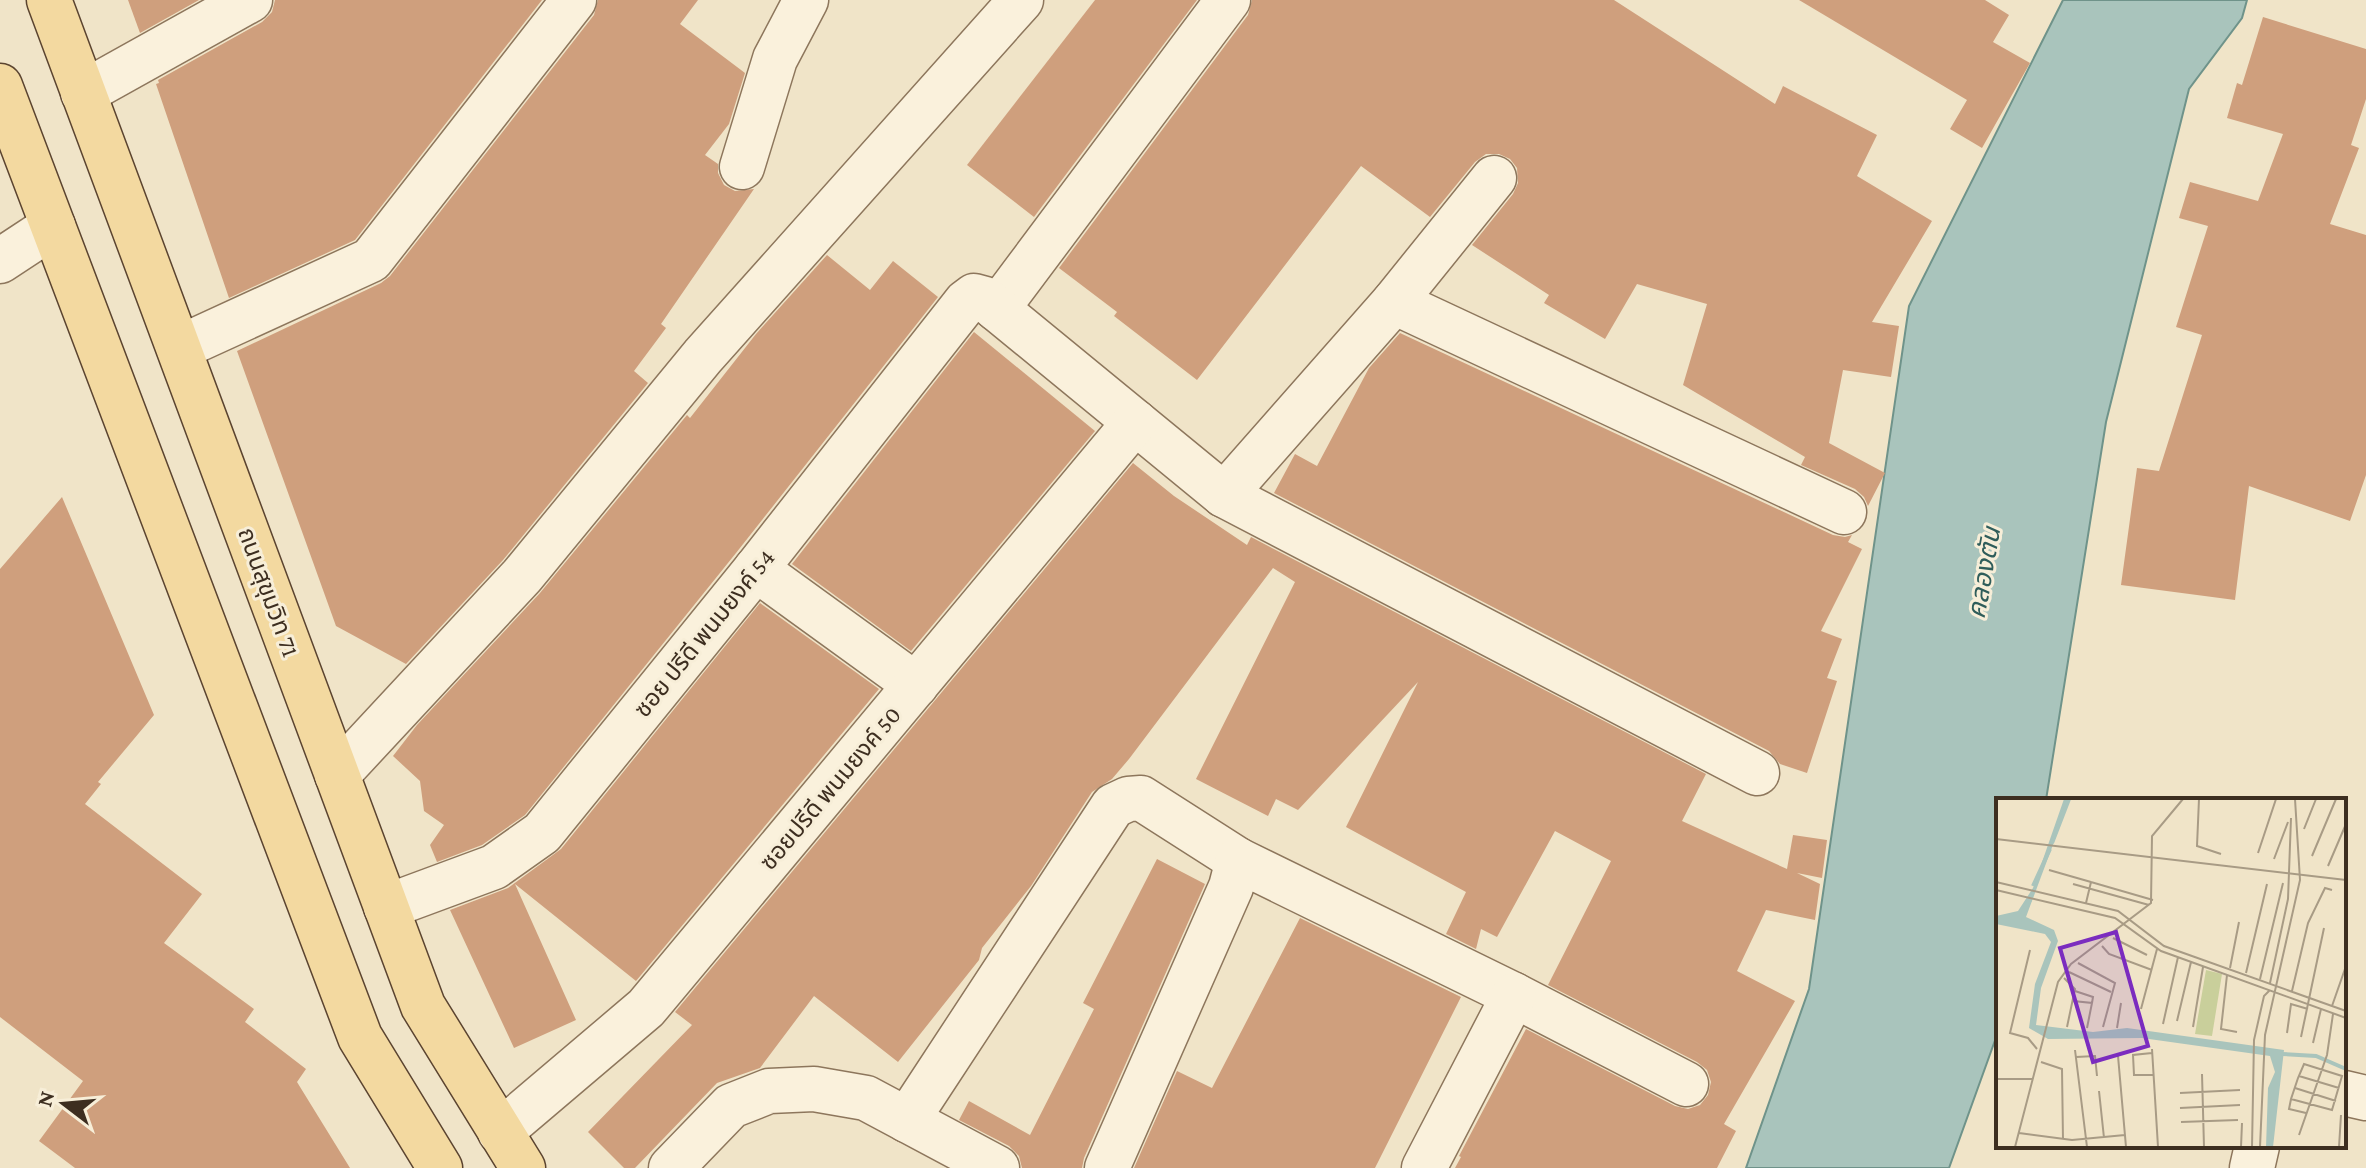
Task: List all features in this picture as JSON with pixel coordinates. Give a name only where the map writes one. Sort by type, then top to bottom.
[{"type":"main road","name":"ถนนสุขุมวิท 71","points":[[49,0],[423,1006],[523,1168]]},
{"type":"main road","points":[[0,87],[360,1037],[440,1168]]},
{"type":"street","points":[[83,93],[250,0]]},
{"type":"street","points":[[179,348],[371,260],[574,0]]},
{"type":"street","points":[[742,167],[775,59],[806,0]]},
{"type":"street","points":[[337,775],[522,576],[703,356],[1021,0]]},
{"type":"street","name":"ซอย ปรีดี พนมยงค์ 54","points":[[386,907],[494,867],[542,833],[756,569],[966,302],[986,303],[1228,0]]},
{"type":"street","points":[[1224,495],[1394,302],[1494,178]]},
{"type":"street","points":[[0,261],[53,226]]},
{"type":"street","points":[[1394,302],[1844,512]]},
{"type":"street","points":[[986,303],[1224,495],[1757,773]]},
{"type":"street","name":"ซอยปรีดี พนมยงค์ 50","points":[[500,1132],[646,1008],[1135,422]]},
{"type":"street","points":[[756,569],[916,685]]},
{"type":"street","points":[[907,1120],[1113,806],[1128,799],[1141,798],[1238,860],[1514,995],[1686,1084]]},
{"type":"street","points":[[1107,1168],[1231,887],[1238,860]]},
{"type":"street","points":[[1424,1168],[1514,995]]},
{"type":"street","points":[[671,1168],[731,1106],[769,1091],[814,1089],[866,1098],[997,1168]]},
{"type":"street","points":[[2346,1093],[2366,1098]]},
{"type":"street","points":[[2252,1168],[2257,1148]]},
{"type":"water","name":"คลองตัน","points":[[2063,0],[2247,0],[2242,18],[2189,89],[2106,422],[2046,798],[1996,798],[1996,1038],[1949,1168],[1746,1168],[1809,989],[1909,306]]},
{"type":"building","points":[[128,0],[199,0],[140,33]]},
{"type":"building","points":[[275,0],[542,0],[355,240],[229,298],[156,84],[158,80],[262,22],[272,12]]},
{"type":"building","points":[[598,0],[698,0],[680,24],[745,73],[729,124],[705,155],[718,164],[718,173],[724,185],[735,191],[754,189],[661,324],[666,328],[634,371],[648,383],[503,560],[406,664],[336,626],[237,351],[390,276],[594,15]]},
{"type":"building","points":[[1095,0],[1197,0],[1034,217],[967,165]]},
{"type":"building","points":[[1252,0],[1614,0],[1775,104],[1783,86],[1877,135],[1857,176],[1932,221],[1872,322],[1899,326],[1891,377],[1843,370],[1829,443],[1885,473],[1868,506],[1855,489],[1801,465],[1805,457],[1683,385],[1707,304],[1637,284],[1605,339],[1544,303],[1549,295],[1472,245],[1513,194],[1518,183],[1517,168],[1510,159],[1499,154],[1486,154],[1475,162],[1430,217],[1361,166],[1197,380],[1114,316],[1117,312],[1059,268],[1248,15]]},
{"type":"building","points":[[1799,0],[1985,0],[2009,15],[1993,42],[2030,63],[1982,148],[1950,129],[1967,100]]},
{"type":"building","points":[[2263,17],[2366,49],[2366,99],[2351,145],[2359,148],[2330,224],[2366,235],[2366,475],[2350,521],[2249,486],[2235,600],[2121,585],[2137,468],[2159,471],[2202,335],[2176,327],[2208,226],[2179,218],[2190,182],[2258,201],[2283,134],[2227,118],[2237,83],[2242,85]]},
{"type":"building","points":[[827,255],[870,290],[893,261],[938,297],[525,815],[482,845],[437,862],[430,845],[444,825],[424,811],[420,781],[393,756],[417,725],[540,593],[687,415],[690,418],[756,334]]},
{"type":"building","points":[[974,332],[1095,431],[911,651],[792,564]]},
{"type":"building","points":[[1400,333],[1833,535],[1852,535],[1848,542],[1862,549],[1821,631],[1842,639],[1827,678],[1837,681],[1807,773],[1780,764],[1769,751],[1274,493],[1295,454],[1317,466],[1369,368]]},
{"type":"building","points":[[1133,463],[1174,496],[1247,545],[1251,537],[1706,774],[1682,821],[1787,869],[1793,835],[1827,840],[1822,878],[1797,873],[1820,884],[1815,920],[1766,910],[1737,971],[1795,1001],[1724,1124],[1736,1131],[1717,1168],[1455,1168],[1526,1029],[1675,1106],[1688,1109],[1700,1105],[1708,1095],[1711,1082],[1707,1070],[1697,1062],[1548,985],[1611,861],[1555,831],[1497,937],[1481,929],[1476,949],[1446,934],[1466,892],[1346,827],[1418,682],[1298,810],[1276,799],[1268,816],[1196,779],[1295,582],[1273,568],[1129,759],[1112,779],[1092,792],[1031,886],[982,948],[979,960],[898,1062],[814,996],[760,1068],[717,1083],[635,1168],[624,1168],[588,1132],[692,1025],[675,1012]]},
{"type":"building","points":[[62,497],[154,715],[98,782],[101,784],[85,804],[202,894],[164,943],[254,1009],[245,1022],[306,1069],[297,1082],[350,1168],[75,1168],[39,1141],[83,1081],[0,1017],[0,569]]},
{"type":"building","points":[[760,603],[879,689],[636,981],[515,884],[576,1020],[514,1048],[450,910],[508,888],[561,849]]},
{"type":"building","points":[[1157,859],[1205,884],[1082,1168],[1022,1168],[1019,1156],[1009,1146],[959,1120],[969,1101],[1030,1135],[1094,1009],[1083,1003]]},
{"type":"building","points":[[1300,918],[1461,997],[1375,1168],[1134,1168],[1177,1071],[1212,1088]]}]
